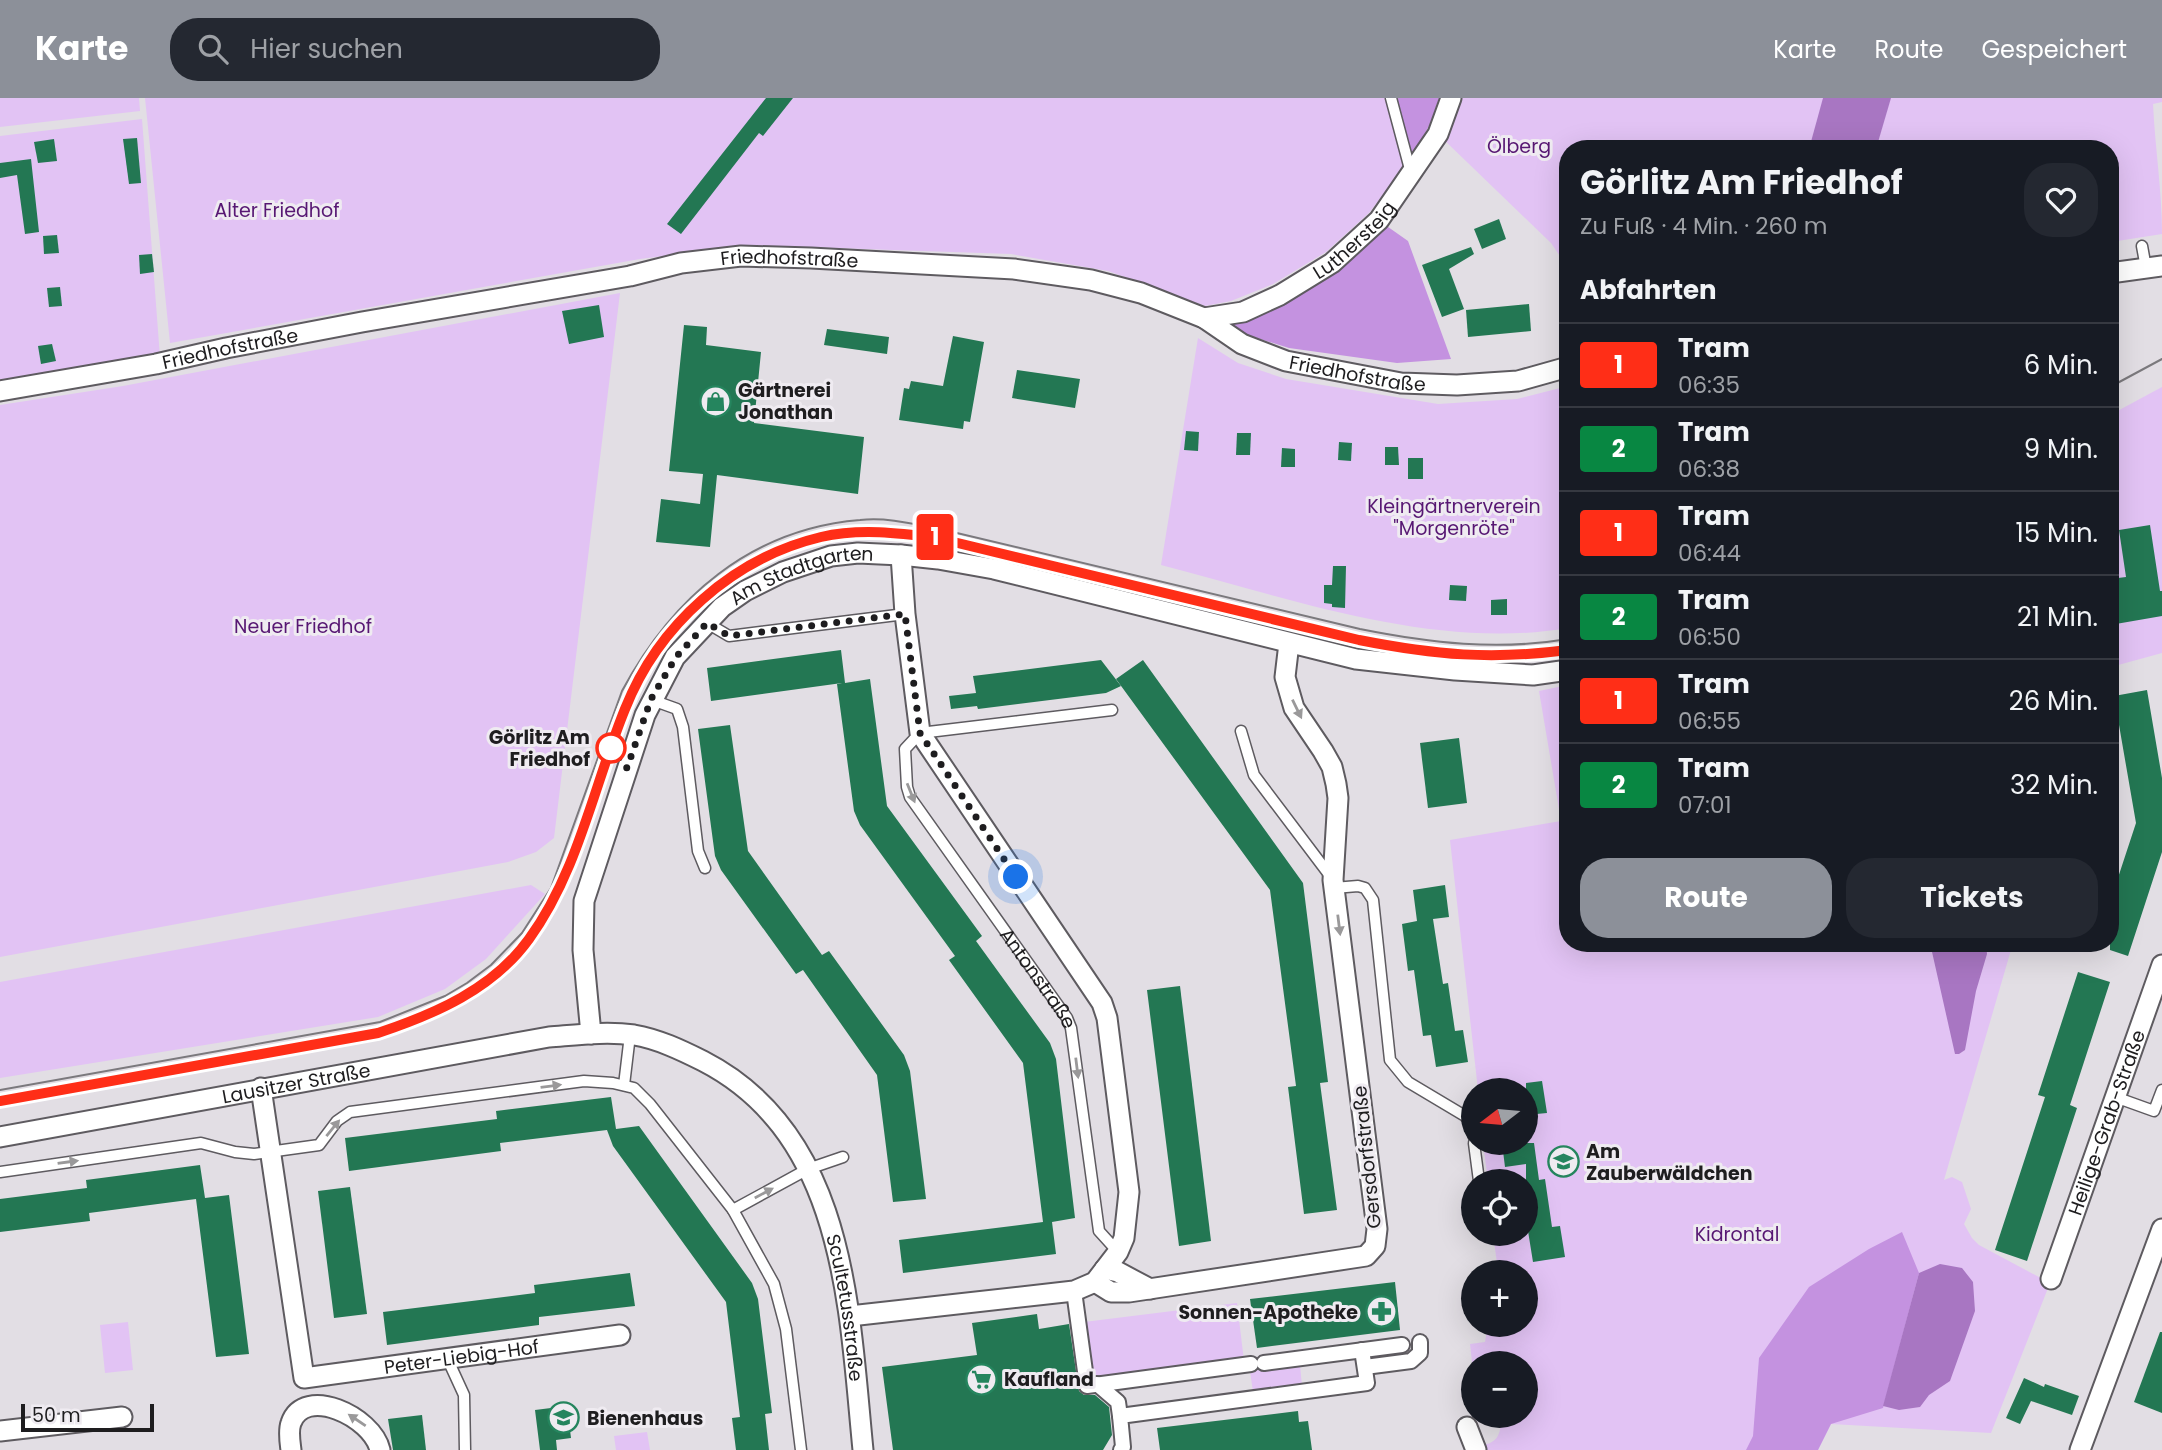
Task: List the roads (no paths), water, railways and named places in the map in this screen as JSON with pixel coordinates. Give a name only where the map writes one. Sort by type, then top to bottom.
[{"type":"street","name":"Luthersteig","points":[[1204,318],[1243,312],[1280,295],[1332,263],[1379,220],[1438,134],[1451,98]]},
{"type":"street","name":"Friedhofstraße","points":[[0,391],[156,364],[349,325],[630,276],[681,263],[741,256],[1014,269],[1091,280],[1142,293],[1204,318],[1242,344],[1286,360],[1401,383],[1457,385],[1518,381],[1559,370]]},
{"type":"street","points":[[2119,272],[2154,267]]},
{"type":"street","name":"Am Stadtgarten","points":[[591,1034],[583,950],[584,901],[651,699],[676,657],[722,607],[745,591],[793,568],[831,556],[858,553],[938,559],[994,569],[1356,659],[1533,675],[1559,671]]},
{"type":"street","name":"Antonstraße","points":[[901,555],[905,614],[920,733],[1102,1003],[1107,1018],[1129,1192],[1124,1238],[1118,1252],[1100,1276]]},
{"type":"street","name":"Gersdorfstraße","points":[[1100,1276],[1111,1292],[1150,1289],[1366,1256],[1375,1246],[1377,1229],[1334,884],[1338,799],[1336,784],[1332,767],[1294,708],[1285,677],[1289,643]]},
{"type":"street","name":"Heilige-Grab-Straße","points":[[2051,1279],[2162,965]]},
{"type":"street","name":"Scultetusstraße","points":[[591,1034],[648,1038],[685,1052],[722,1071],[742,1085],[778,1122],[794,1144],[808,1169],[835,1240],[850,1316],[863,1450]]},
{"type":"street","name":"Lausitzer Straße","points":[[0,1137],[549,1037],[591,1034]]},
{"type":"street","points":[[261,1088],[308,1408]]},
{"type":"street","points":[[2080,1450],[2162,1229]]},
{"type":"street","points":[[850,1316],[1073,1291],[1100,1276]]},
{"type":"street","points":[[1073,1291],[1087,1386],[1402,1345]]},
{"type":"street","name":"Peter-Liebig-Hof","points":[[304,1378],[620,1335]]},
{"type":"street","points":[[1365,1367],[1411,1361],[1420,1353],[1420,1342]]},
{"type":"street","points":[[1120,1416],[1367,1383],[1362,1350]]},
{"type":"street","points":[[1097,1384],[1118,1402],[1123,1447],[1121,1450]]},
{"type":"street","points":[[291,1450],[292,1420],[308,1408],[327,1406],[362,1421],[378,1442],[380,1450]]},
{"type":"street","points":[[0,1431],[122,1417]]},
{"type":"street","points":[[1467,1428],[1476,1450]]},
{"type":"lane","points":[[1391,98],[1411,173]]},
{"type":"lane","points":[[2143,246],[2154,267]]},
{"type":"lane","name":"Am Stadtgarten","points":[[707,623],[729,636],[905,614]]},
{"type":"lane","points":[[651,699],[677,709],[683,727],[698,851],[705,868]]},
{"type":"lane","points":[[920,733],[1112,710]]},
{"type":"lane","name":"Gersdorfstraße","points":[[1241,732],[1254,775],[1334,884]]},
{"type":"lane","name":"Antonstraße","points":[[920,733],[905,749],[910,797],[1059,1006],[1071,1028],[1099,1231],[1118,1252]]},
{"type":"lane","points":[[1334,884],[1365,888],[1373,900],[1391,1060],[1409,1082],[1461,1114]]},
{"type":"lane","points":[[624,1085],[630,1035]]},
{"type":"lane","points":[[0,1172],[201,1143],[235,1152],[272,1152],[318,1145],[337,1121],[351,1112],[584,1081],[634,1088],[650,1104],[733,1210],[774,1284],[786,1329],[801,1450]]},
{"type":"lane","points":[[2115,1097],[2154,1111],[2162,1090]]},
{"type":"lane","points":[[733,1210],[808,1169],[843,1157]]},
{"type":"lane","points":[[447,1358],[464,1395],[466,1450]]},
{"type":"tram line","points":[[2119,382],[2162,359]]},
{"type":"tram line","points":[[0,1090],[380,1022],[445,996],[467,983],[491,965],[522,933],[551,888],[622,691],[665,626],[690,598],[719,574],[783,537],[820,526],[870,519],[910,523],[1360,629],[1412,638],[1489,645],[1559,640]]},
{"type":"tram line","name":"1","points":[[0,1101],[378,1033],[416,1021],[472,992],[496,973],[528,941],[559,891],[625,709],[644,672],[670,633],[711,591],[748,566],[771,554],[822,537],[891,532],[937,538],[1405,649],[1488,657],[1559,651]]},
{"type":"tram line","points":[[731,577],[778,551],[827,537],[877,533],[931,537]]},
{"type":"tram line","points":[[996,552],[1387,645],[1488,655],[1559,651]]},
{"type":"tram line","points":[[399,1026],[447,1007],[465,996]]},
{"type":"tram line","points":[[0,1101],[79,1086]]},
{"type":"place","name":"Gärtnerei Jonathan","points":[[715,401]]},
{"type":"place","name":"Görlitz Am Friedhof","points":[[611,748]]},
{"type":"place","name":"Am Zauberwäldchen","points":[[1563,1162]]},
{"type":"place","name":"Sonnen-Apotheke","points":[[1381,1312]]},
{"type":"place","name":"Kaufland","points":[[981,1379]]},
{"type":"place","name":"Bienenhaus","points":[[564,1418]]},
{"type":"park label","name":"Ölberg","points":[[1519,146]]},
{"type":"park label","name":"Alter Friedhof","points":[[277,210]]},
{"type":"park label","name":"Kleingärtnerverein \"Morgenröte\"","points":[[1454,517]]},
{"type":"park label","name":"Neuer Friedhof","points":[[303,626]]},
{"type":"park label","name":"Kidrontal","points":[[1737,1234]]}]
